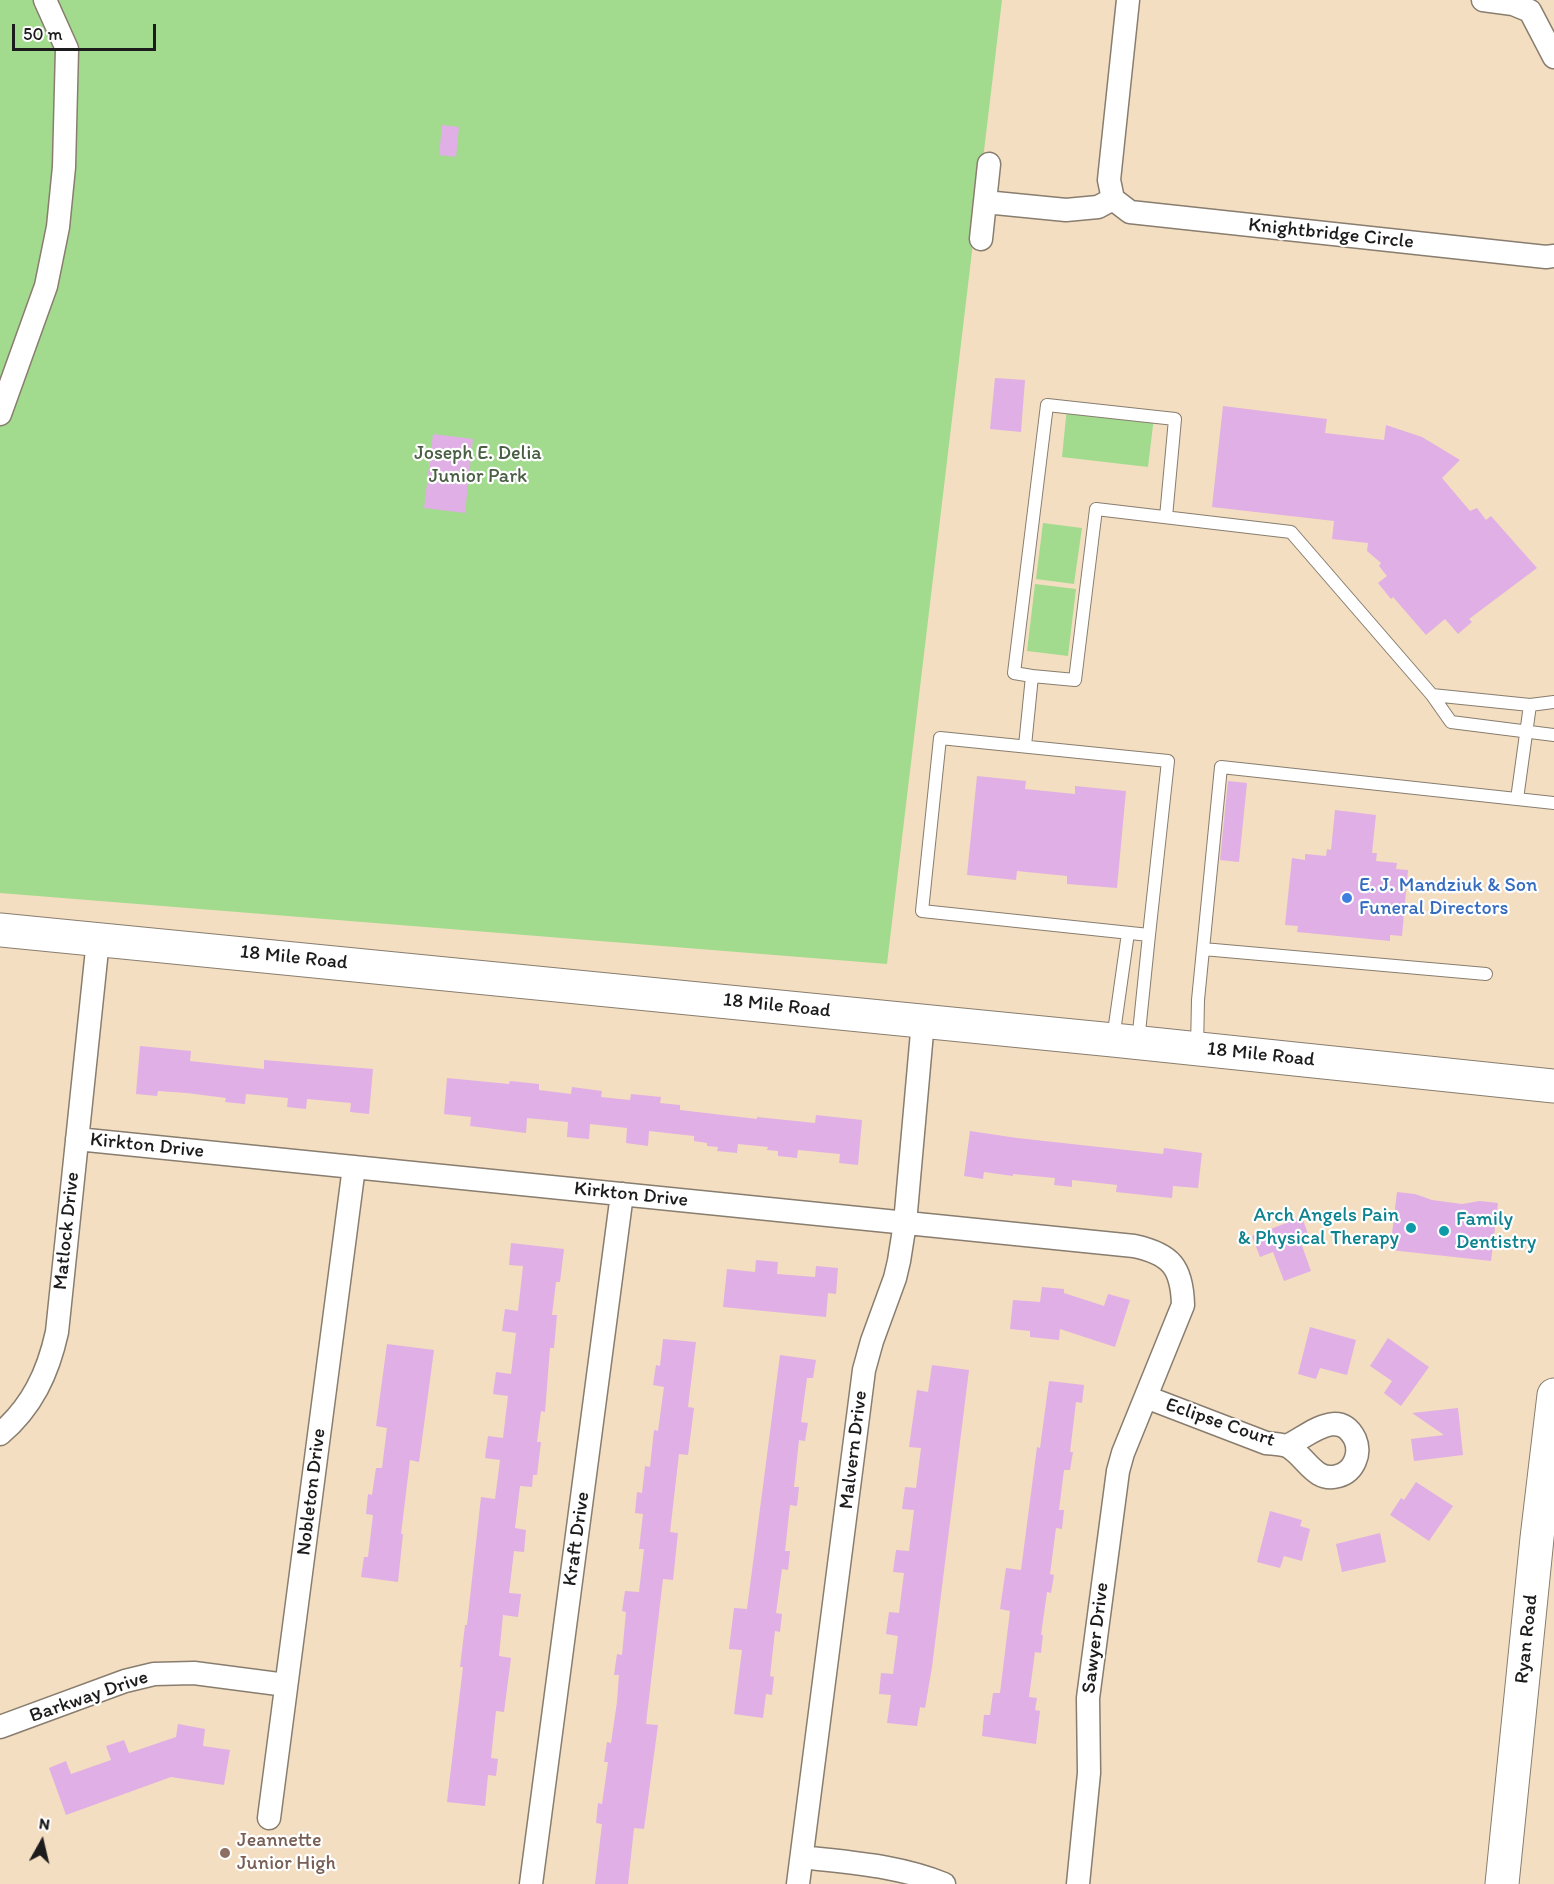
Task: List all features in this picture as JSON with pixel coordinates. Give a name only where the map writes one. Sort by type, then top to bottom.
[{"type":"main road","name":"18 Mile Road","points":[[0,930],[1197,1048],[1554,1086]]},
{"type":"main road","name":"Ryan Road","points":[[1502,1884],[1554,1395]]},
{"type":"street","points":[[0,414],[46,286],[58,227],[64,166],[67,49],[45,0]]},
{"type":"street","points":[[985,202],[1066,210],[1098,207],[1113,199],[1109,180],[1128,0]]},
{"type":"street","points":[[1483,0],[1513,4],[1530,10],[1554,57]]},
{"type":"street","points":[[981,239],[989,164]]},
{"type":"street","name":"Knightbridge Circle","points":[[1113,199],[1130,212],[1534,256],[1554,256]]},
{"type":"street","name":"Matlock Drive","points":[[0,1434],[26,1408],[38,1389],[48,1366],[57,1332],[98,940]]},
{"type":"street","name":"Malvern Drive","points":[[798,1884],[864,1370],[895,1278],[905,1223],[923,1021]]},
{"type":"street","name":"Kirkton Drive","points":[[77,1139],[1134,1246],[1150,1249],[1165,1256],[1178,1269]]},
{"type":"street","name":"Nobleton Drive","points":[[269,1818],[354,1167]]},
{"type":"street","name":"Kraft Drive","points":[[531,1884],[622,1194]]},
{"type":"street","name":"Eclipse Court","points":[[1178,1269],[1183,1305],[1146,1397],[1266,1443],[1287,1446]]},
{"type":"street","name":"Sawyer Drive","points":[[1078,1884],[1089,1773],[1088,1698],[1115,1490],[1123,1453],[1146,1397]]},
{"type":"street","name":"Barkway Drive","points":[[0,1727],[125,1681],[154,1674],[194,1673],[286,1685]]},
{"type":"street","points":[[801,1857],[893,1868],[944,1884]]},
{"type":"lane","points":[[1166,517],[1175,419],[1047,405],[1014,673],[1075,680],[1096,509],[1166,517],[1291,532],[1432,695],[1451,722],[1554,735]]},
{"type":"lane","points":[[1025,746],[1032,676]]},
{"type":"lane","points":[[1432,695],[1530,705],[1554,702]]},
{"type":"lane","points":[[1516,799],[1530,705]]},
{"type":"lane","points":[[1126,1041],[1149,935],[1168,761],[940,738],[922,911],[1149,935]]},
{"type":"lane","points":[[1197,1048],[1198,1000],[1221,767],[1554,803]]},
{"type":"lane","points":[[1126,1041],[1128,933]]},
{"type":"lane","points":[[1203,949],[1486,974]]},
{"type":"green space","name":"Joseph E. Delia Junior Park","points":[[0,0],[1002,0],[887,964],[0,893]]},
{"type":"green space","points":[[1067,407],[1154,417],[1148,467],[1062,457]]},
{"type":"green space","points":[[1043,523],[1082,528],[1074,584],[1036,579]]},
{"type":"green space","points":[[1035,584],[1076,589],[1068,656],[1027,651]]},
{"type":"building","points":[[442,125],[459,127],[456,157],[439,155]]},
{"type":"building","points":[[995,378],[1025,380],[1021,432],[990,429]]},
{"type":"building","points":[[1223,406],[1327,419],[1325,433],[1384,440],[1386,425],[1422,437],[1460,460],[1442,478],[1470,511],[1477,508],[1486,520],[1491,516],[1537,568],[1469,619],[1472,622],[1458,634],[1445,619],[1426,635],[1378,583],[1387,576],[1379,566],[1381,563],[1367,551],[1368,543],[1332,539],[1334,521],[1212,507]]},
{"type":"building","points":[[433,434],[473,439],[465,513],[424,508]]},
{"type":"building","points":[[977,776],[1026,781],[1025,789],[1075,794],[1075,786],[1126,791],[1117,888],[1067,884],[1067,876],[1017,871],[1016,880],[967,875]]},
{"type":"building","points":[[1228,781],[1247,783],[1239,862],[1220,860]]},
{"type":"building","name":"E. J. Mandziuk & Son Funeral Directors","points":[[1335,810],[1376,815],[1372,853],[1377,853],[1376,861],[1397,863],[1396,869],[1408,870],[1402,936],[1390,935],[1390,941],[1297,932],[1298,926],[1285,925],[1292,858],[1305,860],[1305,854],[1326,856],[1327,849],[1331,850]]},
{"type":"building","points":[[140,1046],[191,1051],[190,1061],[264,1069],[264,1060],[373,1069],[369,1114],[350,1112],[351,1103],[307,1099],[306,1109],[287,1107],[288,1098],[246,1094],[245,1104],[225,1102],[226,1098],[187,1093],[158,1091],[157,1096],[136,1094]]},
{"type":"building","points":[[447,1078],[509,1084],[510,1081],[539,1084],[539,1090],[571,1094],[572,1087],[602,1091],[601,1097],[630,1100],[631,1094],[661,1097],[660,1103],[680,1105],[680,1110],[757,1119],[757,1117],[815,1123],[816,1115],[862,1120],[858,1165],[839,1163],[840,1154],[798,1150],[797,1158],[778,1156],[778,1151],[767,1150],[768,1147],[738,1144],[737,1153],[717,1151],[718,1147],[694,1141],[694,1136],[649,1131],[648,1146],[626,1143],[627,1128],[590,1124],[589,1139],[567,1137],[568,1122],[527,1118],[526,1133],[470,1126],[471,1117],[444,1114]]},
{"type":"building","points":[[970,1131],[1163,1154],[1164,1148],[1202,1153],[1198,1188],[1173,1186],[1172,1198],[1116,1192],[1117,1185],[1072,1180],[1072,1187],[1054,1185],[1055,1178],[984,1172],[983,1179],[964,1176]]},
{"type":"building","points":[[1397,1192],[1462,1204],[1480,1201],[1498,1203],[1491,1261],[1390,1250]]},
{"type":"building","points":[[1302,1217],[1310,1240],[1301,1243],[1311,1271],[1284,1281],[1273,1252],[1260,1257],[1252,1236]]},
{"type":"building","points":[[511,1243],[564,1249],[560,1282],[556,1282],[552,1315],[557,1315],[554,1348],[550,1348],[545,1412],[541,1411],[537,1442],[541,1442],[537,1475],[533,1475],[532,1487],[520,1486],[515,1528],[526,1530],[524,1552],[514,1551],[509,1593],[521,1594],[518,1617],[503,1615],[499,1656],[511,1658],[504,1712],[496,1711],[491,1758],[498,1759],[496,1776],[488,1775],[485,1806],[447,1802],[463,1667],[460,1667],[481,1497],[495,1499],[500,1460],[485,1458],[488,1436],[503,1438],[508,1396],[493,1394],[496,1372],[511,1374],[516,1333],[502,1331],[505,1309],[518,1311],[523,1266],[509,1265]]},
{"type":"building","points":[[756,1260],[778,1262],[777,1274],[815,1277],[816,1266],[838,1268],[836,1294],[828,1293],[826,1317],[723,1307],[727,1269],[755,1272]]},
{"type":"building","points":[[1042,1287],[1064,1289],[1064,1293],[1104,1306],[1108,1294],[1130,1300],[1115,1347],[1060,1329],[1059,1340],[1030,1337],[1030,1331],[1010,1329],[1013,1300],[1040,1302]]},
{"type":"building","points":[[1310,1327],[1356,1340],[1347,1375],[1320,1368],[1316,1379],[1298,1374]]},
{"type":"building","points":[[1388,1338],[1429,1367],[1401,1406],[1384,1393],[1392,1381],[1370,1366]]},
{"type":"building","points":[[663,1339],[696,1342],[688,1407],[694,1408],[688,1455],[679,1454],[670,1532],[678,1533],[673,1580],[663,1579],[646,1724],[658,1725],[644,1829],[634,1828],[628,1884],[595,1884],[602,1824],[596,1823],[598,1803],[602,1804],[608,1762],[604,1762],[607,1742],[611,1743],[617,1702],[619,1675],[614,1675],[617,1654],[622,1655],[626,1612],[622,1611],[625,1591],[639,1592],[644,1549],[639,1549],[643,1514],[635,1513],[637,1492],[642,1493],[645,1466],[650,1467],[654,1430],[658,1431],[664,1387],[653,1385],[656,1365],[660,1366]]},
{"type":"building","points":[[387,1344],[434,1350],[419,1462],[410,1460],[398,1582],[361,1577],[364,1557],[368,1557],[373,1515],[366,1514],[368,1494],[372,1495],[376,1468],[382,1468],[387,1428],[376,1426]]},
{"type":"building","points":[[780,1355],[816,1360],[813,1378],[807,1378],[801,1422],[808,1423],[805,1441],[799,1440],[794,1487],[799,1487],[797,1506],[790,1505],[785,1551],[790,1551],[788,1570],[782,1569],[776,1613],[782,1614],[780,1632],[775,1631],[770,1676],[774,1677],[772,1695],[766,1694],[763,1718],[734,1714],[742,1650],[729,1649],[734,1608],[747,1609]]},
{"type":"building","points":[[932,1365],[969,1370],[932,1667],[925,1708],[920,1707],[917,1726],[887,1723],[891,1695],[879,1694],[881,1673],[893,1674],[898,1636],[886,1634],[889,1612],[899,1613],[904,1573],[893,1572],[896,1550],[909,1551],[914,1510],[902,1509],[905,1487],[916,1488],[921,1448],[909,1447],[917,1390],[928,1392]]},
{"type":"building","points":[[1049,1381],[1084,1385],[1082,1403],[1076,1402],[1070,1470],[1064,1470],[1059,1510],[1064,1510],[1062,1529],[1056,1528],[1050,1574],[1054,1575],[1051,1593],[1047,1592],[1041,1653],[1035,1652],[1029,1697],[1037,1698],[1035,1710],[1040,1711],[1036,1744],[982,1736],[984,1715],[990,1715],[993,1693],[1000,1693],[1010,1611],[1000,1609],[1006,1568],[1021,1570],[1037,1447],[1040,1448]]},
{"type":"building","points":[[1458,1408],[1463,1455],[1414,1461],[1411,1439],[1444,1435],[1412,1413]]},
{"type":"building","points":[[1416,1482],[1453,1506],[1429,1541],[1390,1515],[1401,1498],[1404,1500]]},
{"type":"building","points":[[1270,1511],[1302,1520],[1300,1526],[1310,1529],[1302,1561],[1284,1556],[1280,1568],[1257,1562]]},
{"type":"building","points":[[1380,1533],[1386,1562],[1342,1572],[1336,1544]]},
{"type":"building","points":[[178,1724],[205,1729],[203,1746],[230,1750],[224,1785],[171,1777],[66,1815],[49,1768],[66,1761],[71,1774],[111,1760],[106,1746],[124,1740],[129,1753],[176,1737]]},
{"type":"place","name":"E. J. Mandziuk & Son Funeral Directors","points":[[1347,898]]},
{"type":"place","name":"Arch Angels Pain & Physical Therapy","points":[[1411,1228]]},
{"type":"place","name":"Family Dentistry","points":[[1444,1231]]},
{"type":"place","name":"Jeannette Junior High","points":[[225,1853]]}]
